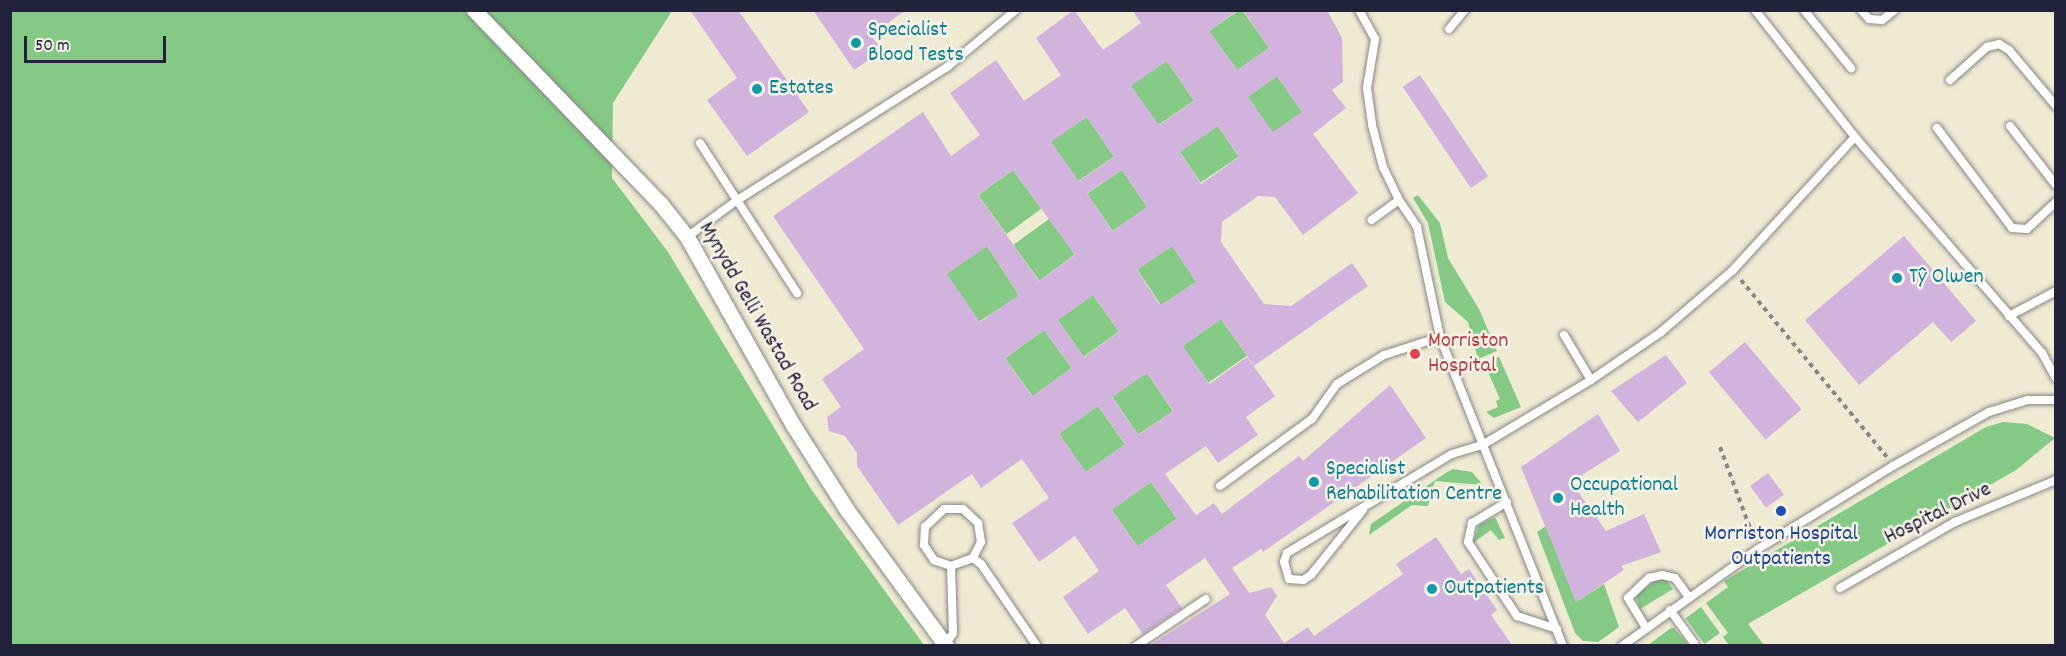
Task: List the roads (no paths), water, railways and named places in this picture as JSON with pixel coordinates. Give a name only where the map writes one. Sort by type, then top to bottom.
[{"type":"street","name":"Mynydd Gelli Wastad Road","points":[[474,10],[660,203],[687,237],[793,425],[847,510],[945,645]]},
{"type":"lane","points":[[687,237],[736,201],[947,67],[1016,10]]},
{"type":"lane","points":[[1359,10],[1375,39],[1367,88],[1372,125],[1383,167],[1399,200],[1417,227],[1440,337],[1563,645]]},
{"type":"lane","points":[[1449,29],[1465,10]]},
{"type":"lane","points":[[1755,10],[1855,137],[2042,354],[2055,378]]},
{"type":"lane","points":[[1804,10],[1851,68]]},
{"type":"lane","points":[[1861,10],[1869,19],[1882,20],[1895,10]]},
{"type":"lane","points":[[1950,80],[1987,47],[2000,44],[2009,50],[2055,106]]},
{"type":"lane","points":[[2010,126],[2055,185]]},
{"type":"lane","points":[[1936,128],[2012,228],[2026,229],[2055,202]]},
{"type":"lane","points":[[1363,510],[1311,575],[1303,580],[1289,579],[1284,562],[1287,553],[1363,510],[1452,454],[1484,444],[1591,380],[1661,332],[1733,270],[1855,137]]},
{"type":"lane","points":[[699,143],[797,293]]},
{"type":"lane","points":[[1371,220],[1399,200]]},
{"type":"lane","points":[[2009,316],[2055,291]]},
{"type":"lane","points":[[1564,336],[1591,380]]},
{"type":"lane","points":[[1220,486],[1312,419],[1337,384],[1384,355],[1440,337]]},
{"type":"lane","points":[[1622,645],[1688,596],[1758,549],[1893,466],[1989,412],[2028,400],[2055,400]]},
{"type":"lane","name":"Hospital Drive","points":[[1840,588],[1955,522],[2055,480]]},
{"type":"lane","points":[[1506,502],[1472,523],[1468,542],[1517,616],[1557,629]]},
{"type":"lane","points":[[944,509],[963,509],[978,523],[981,542],[973,558],[951,566],[934,560],[923,536],[929,519],[944,509]]},
{"type":"lane","points":[[973,558],[981,564],[1037,645]]},
{"type":"lane","points":[[945,645],[953,633],[951,566]]},
{"type":"lane","points":[[1646,628],[1628,598],[1641,584],[1662,574],[1675,578],[1688,596]]},
{"type":"lane","points":[[1136,645],[1206,599]]},
{"type":"lane","points":[[1670,610],[1694,642]]},
{"type":"place","name":"Specialist Blood Tests","points":[[856,43]]},
{"type":"place","name":"Estates","points":[[757,89]]},
{"type":"place","name":"Tŷ Olwen","points":[[1897,278]]},
{"type":"place","name":"Morriston Hospital","points":[[1415,354]]},
{"type":"place","name":"Specialist Rehabilitation Centre","points":[[1314,482]]},
{"type":"place","name":"Occupational Health","points":[[1558,498]]},
{"type":"place","name":"Morriston Hospital Outpatients","points":[[1781,511]]},
{"type":"place","name":"Outpatients","points":[[1432,589]]}]
